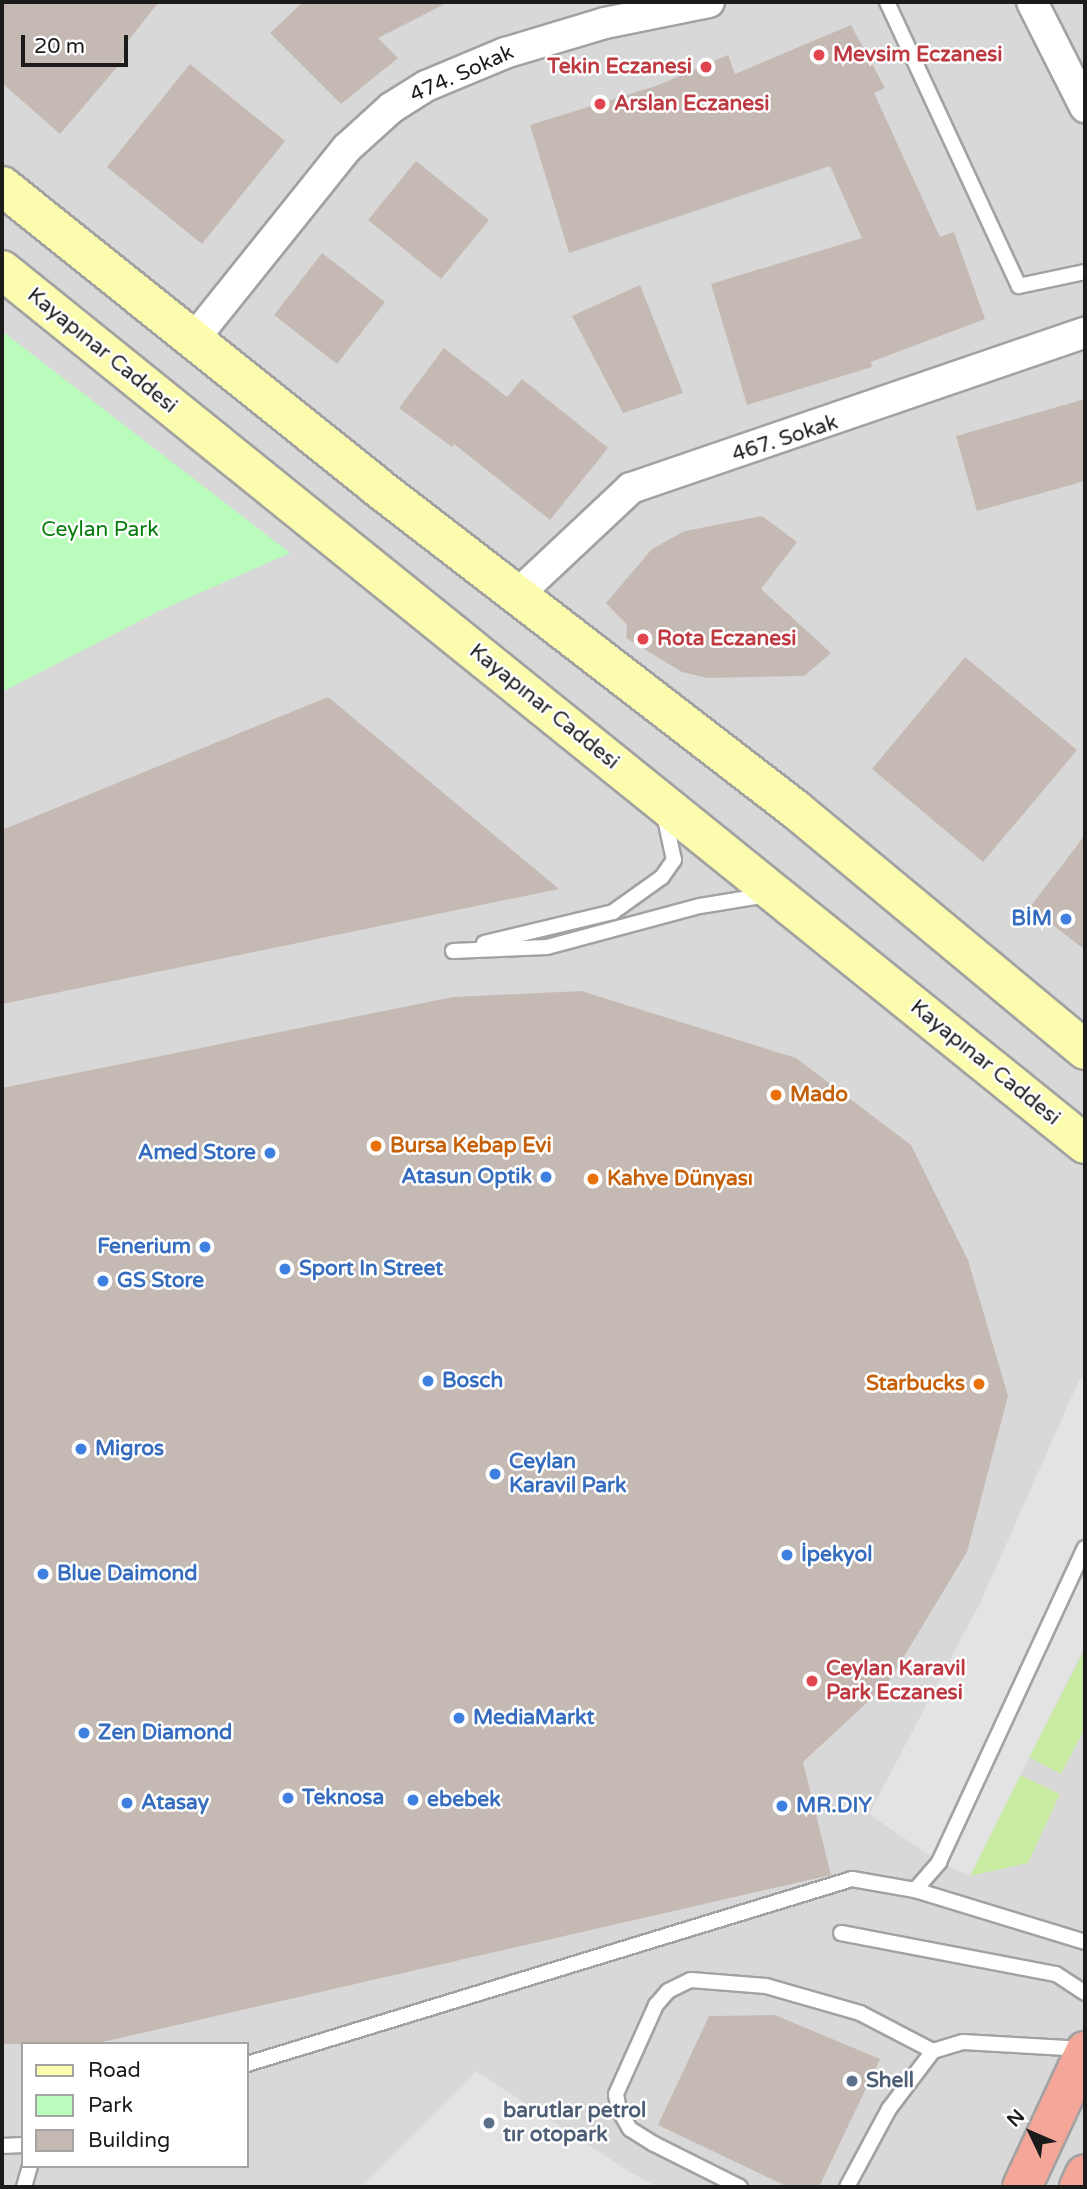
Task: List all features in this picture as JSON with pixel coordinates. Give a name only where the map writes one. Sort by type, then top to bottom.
[{"type":"highway","points":[[1022,2187],[1085,2050]]},
{"type":"highway","points":[[1079,2187],[1085,2174]]},
{"type":"main road","points":[[2,186],[517,595],[796,809],[1085,1050]]},
{"type":"main road","name":"Kayapınar Caddesi","points":[[2,270],[1085,1144]]},
{"type":"street","name":"474. Sokak","points":[[193,340],[347,148],[391,108],[426,86],[599,13],[709,2]]},
{"type":"street","points":[[1032,2],[1085,107]]},
{"type":"street","name":"467. Sokak","points":[[517,595],[631,488],[1085,333]]},
{"type":"lane","points":[[887,2],[1019,286],[1085,272]]},
{"type":"lane","points":[[657,798],[674,860],[662,877],[613,912],[453,951],[547,947],[700,906],[776,894]]},
{"type":"lane","points":[[915,1890],[939,1862],[1085,1548]]},
{"type":"lane","points":[[248,2064],[852,1879],[915,1890],[1085,1942]]},
{"type":"lane","points":[[841,1933],[1056,1974],[1085,1993]]},
{"type":"lane","points":[[740,2187],[630,2129],[619,2110],[616,2094],[656,2005],[668,1991],[691,1980],[766,1986],[860,2013],[933,2051]]},
{"type":"lane","points":[[847,2187],[889,2109],[933,2051],[963,2042],[1085,2050]]},
{"type":"lane","points":[[2,2146],[21,2146]]},
{"type":"lane","points":[[24,2187],[29,2168]]},
{"type":"shaded area","points":[[2,2],[1085,2],[1085,2187],[2,2187]]},
{"type":"shaded area","points":[[1080,1378],[1085,1380],[1085,1646],[970,1876],[939,1862],[869,1814],[981,1601]]},
{"type":"shaded area","name":"barutlar petrol tır otopark","points":[[476,2071],[633,2174],[658,2187],[360,2187]]},
{"type":"green space","name":"Ceylan Park","points":[[2,331],[290,553],[159,611],[2,692]]},
{"type":"green space","points":[[1085,1649],[1085,1728],[1061,1774],[1029,1757]]},
{"type":"green space","points":[[1020,1775],[1060,1794],[1028,1863],[970,1876]]},
{"type":"building","points":[[2,2],[159,2],[123,47],[129,53],[60,134],[2,83]]},
{"type":"building","points":[[303,2],[449,2],[378,38],[398,58],[341,104],[270,33]]},
{"type":"building","points":[[851,25],[885,88],[874,93],[940,237],[954,232],[985,319],[871,362],[872,367],[747,405],[711,284],[862,238],[830,166],[569,253],[530,125],[656,86],[728,55],[735,74]]},
{"type":"building","points":[[190,64],[285,141],[202,244],[107,167]]},
{"type":"building","points":[[416,161],[489,220],[441,279],[368,220]]},
{"type":"building","points":[[322,253],[385,302],[337,364],[274,315]]},
{"type":"building","points":[[640,285],[683,393],[623,413],[572,316]]},
{"type":"building","points":[[444,348],[507,397],[522,379],[608,448],[550,520],[454,444],[452,447],[399,408]]},
{"type":"building","points":[[1085,399],[1085,481],[977,511],[956,436]]},
{"type":"building","points":[[762,516],[797,542],[761,589],[831,653],[804,676],[707,678],[682,672],[626,638],[627,625],[606,603],[652,549],[685,531]]},
{"type":"building","points":[[965,657],[1077,750],[983,862],[872,769]]},
{"type":"building","points":[[328,697],[559,889],[2,1004],[2,830]]},
{"type":"building","points":[[1085,835],[1085,950],[1030,907]]},
{"type":"building","name":"Ceylan Karavil Park","points":[[581,991],[796,1058],[911,1145],[968,1260],[1008,1396],[967,1552],[888,1683],[803,1762],[831,1875],[103,2042],[2,2044],[2,1088],[453,997]]},
{"type":"building","points":[[775,2015],[880,2059],[819,2187],[788,2187],[658,2125],[709,2016]]},
{"type":"place","name":"Mevsim Eczanesi","points":[[819,55]]},
{"type":"place","name":"Tekin Eczanesi","points":[[706,67]]},
{"type":"place","name":"Arslan Eczanesi","points":[[600,104]]},
{"type":"place","name":"Rota Eczanesi","points":[[643,639]]},
{"type":"place","name":"BİM","points":[[1066,919]]},
{"type":"place","name":"Mado","points":[[776,1095]]},
{"type":"place","name":"Bursa Kebap Evi","points":[[376,1146]]},
{"type":"place","name":"Amed Store","points":[[270,1153]]},
{"type":"place","name":"Atasun Optik","points":[[546,1177]]},
{"type":"place","name":"Kahve Dünyası","points":[[593,1179]]},
{"type":"place","name":"Fenerium","points":[[205,1247]]},
{"type":"place","name":"Sport In Street","points":[[285,1269]]},
{"type":"place","name":"GS Store","points":[[103,1281]]},
{"type":"place","name":"Bosch","points":[[428,1381]]},
{"type":"place","name":"Starbucks","points":[[979,1384]]},
{"type":"place","name":"Migros","points":[[81,1449]]},
{"type":"place","name":"Ceylan Karavil Park","points":[[495,1474]]},
{"type":"place","name":"İpekyol","points":[[787,1555]]},
{"type":"place","name":"Blue Daimond","points":[[43,1574]]},
{"type":"place","name":"Ceylan Karavil Park Eczanesi","points":[[812,1681]]},
{"type":"place","name":"MediaMarkt","points":[[459,1718]]},
{"type":"place","name":"Zen Diamond","points":[[84,1733]]},
{"type":"place","name":"Teknosa","points":[[288,1798]]},
{"type":"place","name":"ebebek","points":[[413,1800]]},
{"type":"place","name":"Atasay","points":[[127,1803]]},
{"type":"place","name":"MR.DIY","points":[[782,1806]]},
{"type":"place","name":"Shell","points":[[852,2081]]},
{"type":"place","name":"barutlar petrol tır otopark","points":[[489,2123]]}]
